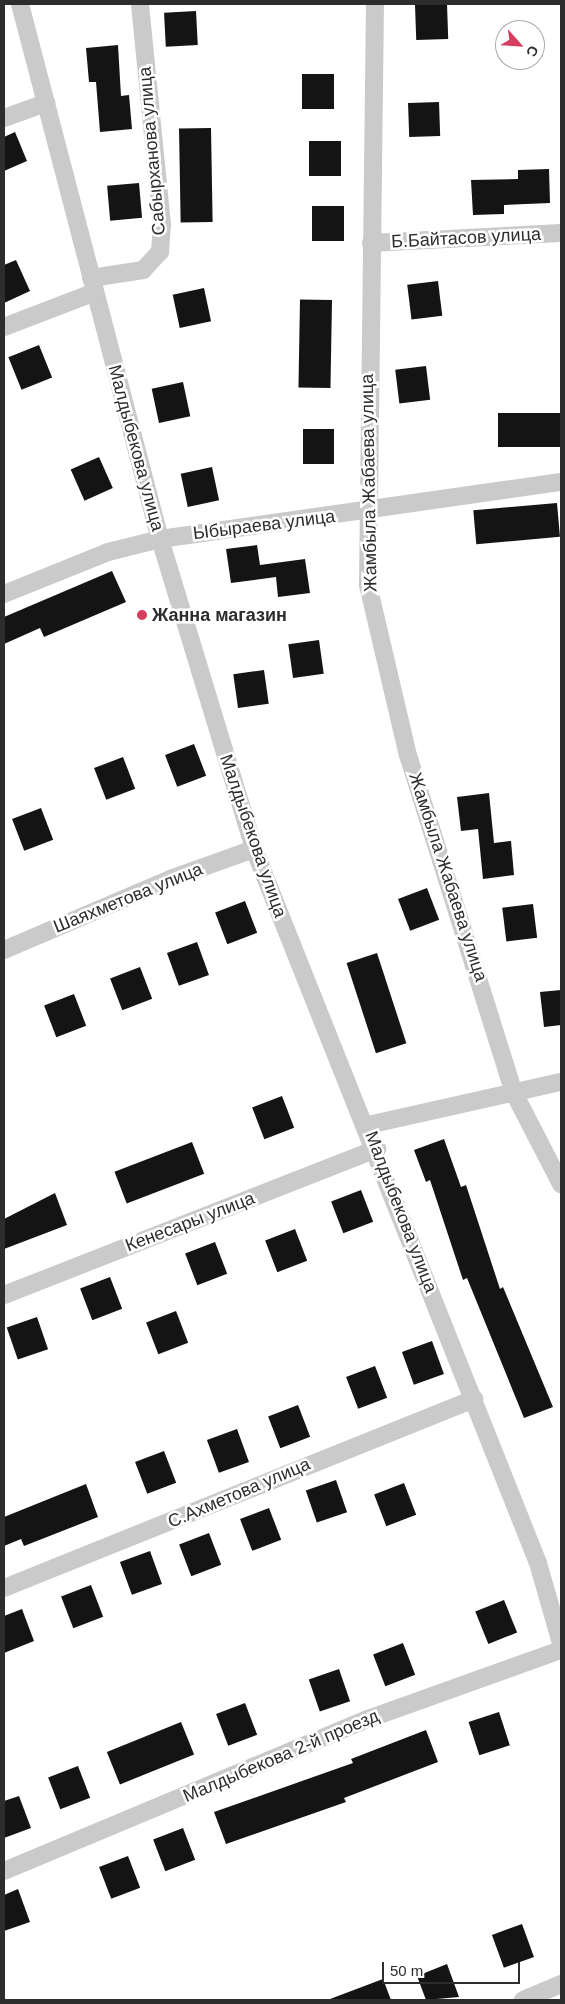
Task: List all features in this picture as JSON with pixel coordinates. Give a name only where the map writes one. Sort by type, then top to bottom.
[{"type":"street","name":"Малдыбекова улица","points":[[20,4],[160,539],[254,849],[307,988],[368,1126],[538,1563],[561,1643]]},
{"type":"street","name":"Сабырханова улица","points":[[4,328],[93,285],[143,270],[160,252],[162,225],[140,4]]},
{"type":"street","name":"Жамбыла Жабаева улица","points":[[375,4],[366,512],[368,585],[408,755],[513,1091],[561,1184]]},
{"type":"street","points":[[4,118],[46,103]]},
{"type":"street","name":"Б.Байтасов улица","points":[[371,243],[561,233]]},
{"type":"street","name":"Ыбыраева улица","points":[[4,594],[108,552],[160,539],[366,512],[561,482]]},
{"type":"street","name":"Шаяхметова улица","points":[[4,950],[173,878],[254,849]]},
{"type":"street","points":[[368,1126],[513,1091],[561,1082]]},
{"type":"street","name":"Кенесары улица","points":[[4,1295],[377,1149]]},
{"type":"street","name":"С.Ахметова улица","points":[[4,1588],[474,1399]]},
{"type":"street","name":"Малдыбекова 2-й проезд","points":[[4,1871],[368,1719],[561,1650]]},
{"type":"street","points":[[523,2000],[561,1984]]},
{"type":"building","points":[[447,4],[448,39],[416,40],[415,5]]},
{"type":"building","points":[[196,11],[198,45],[166,47],[164,13]]},
{"type":"building","points":[[118,45],[121,96],[129,95],[132,129],[100,132],[96,82],[89,82],[86,48]]},
{"type":"building","points":[[302,74],[334,74],[334,109],[302,109]]},
{"type":"building","points":[[439,102],[440,136],[409,137],[408,103]]},
{"type":"building","points":[[211,128],[213,222],[181,223],[179,129]]},
{"type":"building","points":[[15,132],[27,161],[4,171],[4,137]]},
{"type":"building","points":[[309,141],[341,141],[341,176],[309,176]]},
{"type":"building","points":[[549,169],[550,203],[504,205],[504,214],[473,215],[471,180],[518,179],[518,170]]},
{"type":"building","points":[[139,183],[142,218],[110,221],[107,186]]},
{"type":"building","points":[[312,206],[344,206],[344,241],[312,241]]},
{"type":"building","points":[[16,260],[30,291],[4,303],[4,265]]},
{"type":"building","points":[[438,281],[442,316],[411,320],[407,285]]},
{"type":"building","points":[[204,288],[211,321],[180,328],[173,295]]},
{"type":"building","points":[[300,299],[332,300],[330,388],[298,387]]},
{"type":"building","points":[[39,345],[52,377],[22,390],[8,357]]},
{"type":"building","points":[[426,366],[430,400],[399,404],[395,370]]},
{"type":"building","points":[[183,382],[190,416],[159,423],[152,389]]},
{"type":"building","points":[[498,413],[561,413],[561,447],[498,447]]},
{"type":"building","points":[[303,429],[334,429],[334,464],[303,464]]},
{"type":"building","points":[[99,457],[113,488],[85,501],[71,470]]},
{"type":"building","points":[[212,467],[219,500],[188,507],[181,474]]},
{"type":"building","points":[[557,503],[560,537],[476,544],[473,510]]},
{"type":"building","points":[[257,545],[260,565],[305,559],[310,593],[278,597],[276,577],[231,583],[226,549]]},
{"type":"building","points":[[112,571],[126,602],[44,637],[40,628],[4,644],[4,617]]},
{"type":"building","points":[[319,640],[324,674],[293,678],[288,644]]},
{"type":"building","points":[[264,670],[269,704],[238,708],[233,674]]},
{"type":"building","points":[[194,744],[206,776],[177,787],[165,755]]},
{"type":"building","points":[[123,757],[135,789],[106,800],[94,768]]},
{"type":"building","points":[[489,793],[494,843],[511,841],[514,875],[483,879],[478,829],[461,831],[457,797]]},
{"type":"building","points":[[41,808],[53,840],[24,851],[12,819]]},
{"type":"building","points":[[427,888],[439,920],[410,931],[398,899]]},
{"type":"building","points":[[245,901],[257,933],[227,944],[215,912]]},
{"type":"building","points":[[533,904],[537,938],[506,942],[502,908]]},
{"type":"building","points":[[197,942],[209,975],[179,986],[167,953]]},
{"type":"building","points":[[377,953],[406,1043],[376,1053],[347,963]]},
{"type":"building","points":[[140,967],[152,999],[122,1010],[110,978]]},
{"type":"building","points":[[561,990],[561,1025],[544,1027],[540,992]]},
{"type":"building","points":[[74,994],[86,1026],[56,1037],[44,1005]]},
{"type":"building","points":[[282,1096],[294,1128],[264,1139],[252,1107]]},
{"type":"building","points":[[444,1139],[461,1187],[466,1185],[500,1289],[503,1287],[553,1407],[524,1418],[467,1278],[463,1280],[430,1180],[426,1182],[414,1150]]},
{"type":"building","points":[[192,1142],[204,1174],[127,1203],[115,1172]]},
{"type":"building","points":[[361,1190],[373,1222],[343,1233],[331,1201]]},
{"type":"building","points":[[55,1193],[67,1225],[4,1249],[4,1219]]},
{"type":"building","points":[[295,1229],[307,1261],[277,1272],[265,1240]]},
{"type":"building","points":[[215,1242],[227,1274],[197,1285],[185,1253]]},
{"type":"building","points":[[110,1277],[122,1309],[92,1320],[80,1288]]},
{"type":"building","points":[[176,1311],[188,1343],[158,1354],[146,1322]]},
{"type":"building","points":[[37,1317],[48,1349],[18,1360],[7,1327]]},
{"type":"building","points":[[432,1341],[444,1374],[414,1385],[402,1352]]},
{"type":"building","points":[[375,1366],[387,1398],[358,1409],[346,1377]]},
{"type":"building","points":[[298,1405],[310,1437],[280,1448],[268,1416]]},
{"type":"building","points":[[237,1429],[249,1462],[219,1473],[207,1440]]},
{"type":"building","points":[[164,1451],[176,1483],[147,1494],[135,1462]]},
{"type":"building","points":[[336,1480],[347,1512],[317,1523],[306,1490]]},
{"type":"building","points":[[404,1483],[416,1515],[386,1526],[374,1494]]},
{"type":"building","points":[[86,1484],[98,1517],[24,1546],[21,1539],[4,1546],[4,1517]]},
{"type":"building","points":[[269,1508],[281,1540],[252,1551],[240,1519]]},
{"type":"building","points":[[209,1533],[221,1565],[191,1576],[179,1544]]},
{"type":"building","points":[[150,1551],[162,1584],[132,1595],[120,1562]]},
{"type":"building","points":[[91,1585],[103,1617],[73,1628],[61,1596]]},
{"type":"building","points":[[504,1600],[517,1632],[488,1644],[475,1612]]},
{"type":"building","points":[[22,1609],[34,1641],[4,1653],[4,1616]]},
{"type":"building","points":[[403,1643],[415,1675],[385,1686],[373,1654]]},
{"type":"building","points":[[339,1669],[350,1701],[320,1712],[309,1679]]},
{"type":"building","points":[[245,1703],[257,1735],[228,1746],[216,1714]]},
{"type":"building","points":[[499,1712],[510,1745],[479,1755],[469,1722]]},
{"type":"building","points":[[181,1722],[194,1754],[120,1784],[107,1752]]},
{"type":"building","points":[[426,1730],[438,1762],[344,1798],[346,1802],[226,1844],[214,1812],[353,1763],[351,1759]]},
{"type":"building","points":[[78,1766],[90,1798],[60,1809],[48,1777]]},
{"type":"building","points":[[19,1796],[31,1828],[4,1838],[4,1801]]},
{"type":"building","points":[[183,1828],[195,1860],[165,1871],[153,1839]]},
{"type":"building","points":[[128,1856],[140,1888],[111,1899],[99,1867]]},
{"type":"building","points":[[18,1889],[30,1922],[4,1931],[4,1895]]},
{"type":"building","points":[[522,1924],[534,1957],[504,1968],[492,1935]]},
{"type":"building","points":[[447,1964],[459,1997],[426,2000],[417,1976]]},
{"type":"building","points":[[383,1979],[391,2000],[330,2000],[330,1999]]},
{"type":"place","name":"Жанна магазин","points":[[142,615]]}]
